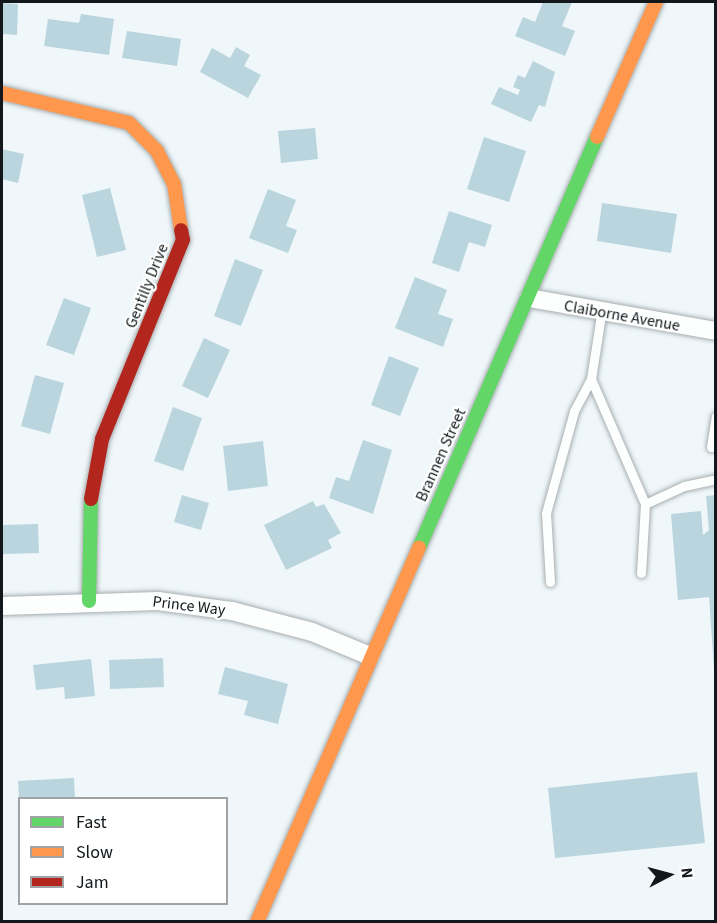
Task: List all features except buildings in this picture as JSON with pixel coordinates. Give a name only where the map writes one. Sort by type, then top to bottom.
[{"type":"street","name":"Brannen Street","points":[[257,921],[370,656],[529,298],[656,2]]},
{"type":"street","name":"Gentilly Drive","points":[[2,93],[129,123],[157,151],[174,184],[183,240],[102,439],[91,486],[89,601]]},
{"type":"street","name":"Claiborne Avenue","points":[[529,298],[601,315],[716,331]]},
{"type":"street","name":"Prince Way","points":[[2,606],[89,601],[158,601],[232,611],[312,632],[370,656]]},
{"type":"lane","points":[[550,582],[546,513],[574,411],[591,380],[601,315]]},
{"type":"lane","points":[[591,380],[645,504],[641,573]]},
{"type":"lane","points":[[711,447],[716,416]]},
{"type":"lane","points":[[645,504],[684,486],[716,479]]},
{"type":"traffic: fast","points":[[419,548],[597,137]]},
{"type":"traffic: fast","points":[[89,601],[91,499]]},
{"type":"traffic: slow","points":[[597,137],[656,2]]},
{"type":"traffic: slow","points":[[2,93],[129,123],[157,151],[174,184],[181,230]]},
{"type":"traffic: slow","points":[[257,922],[419,548]]},
{"type":"traffic: jam","points":[[91,499],[102,439],[183,240],[181,230]]}]
